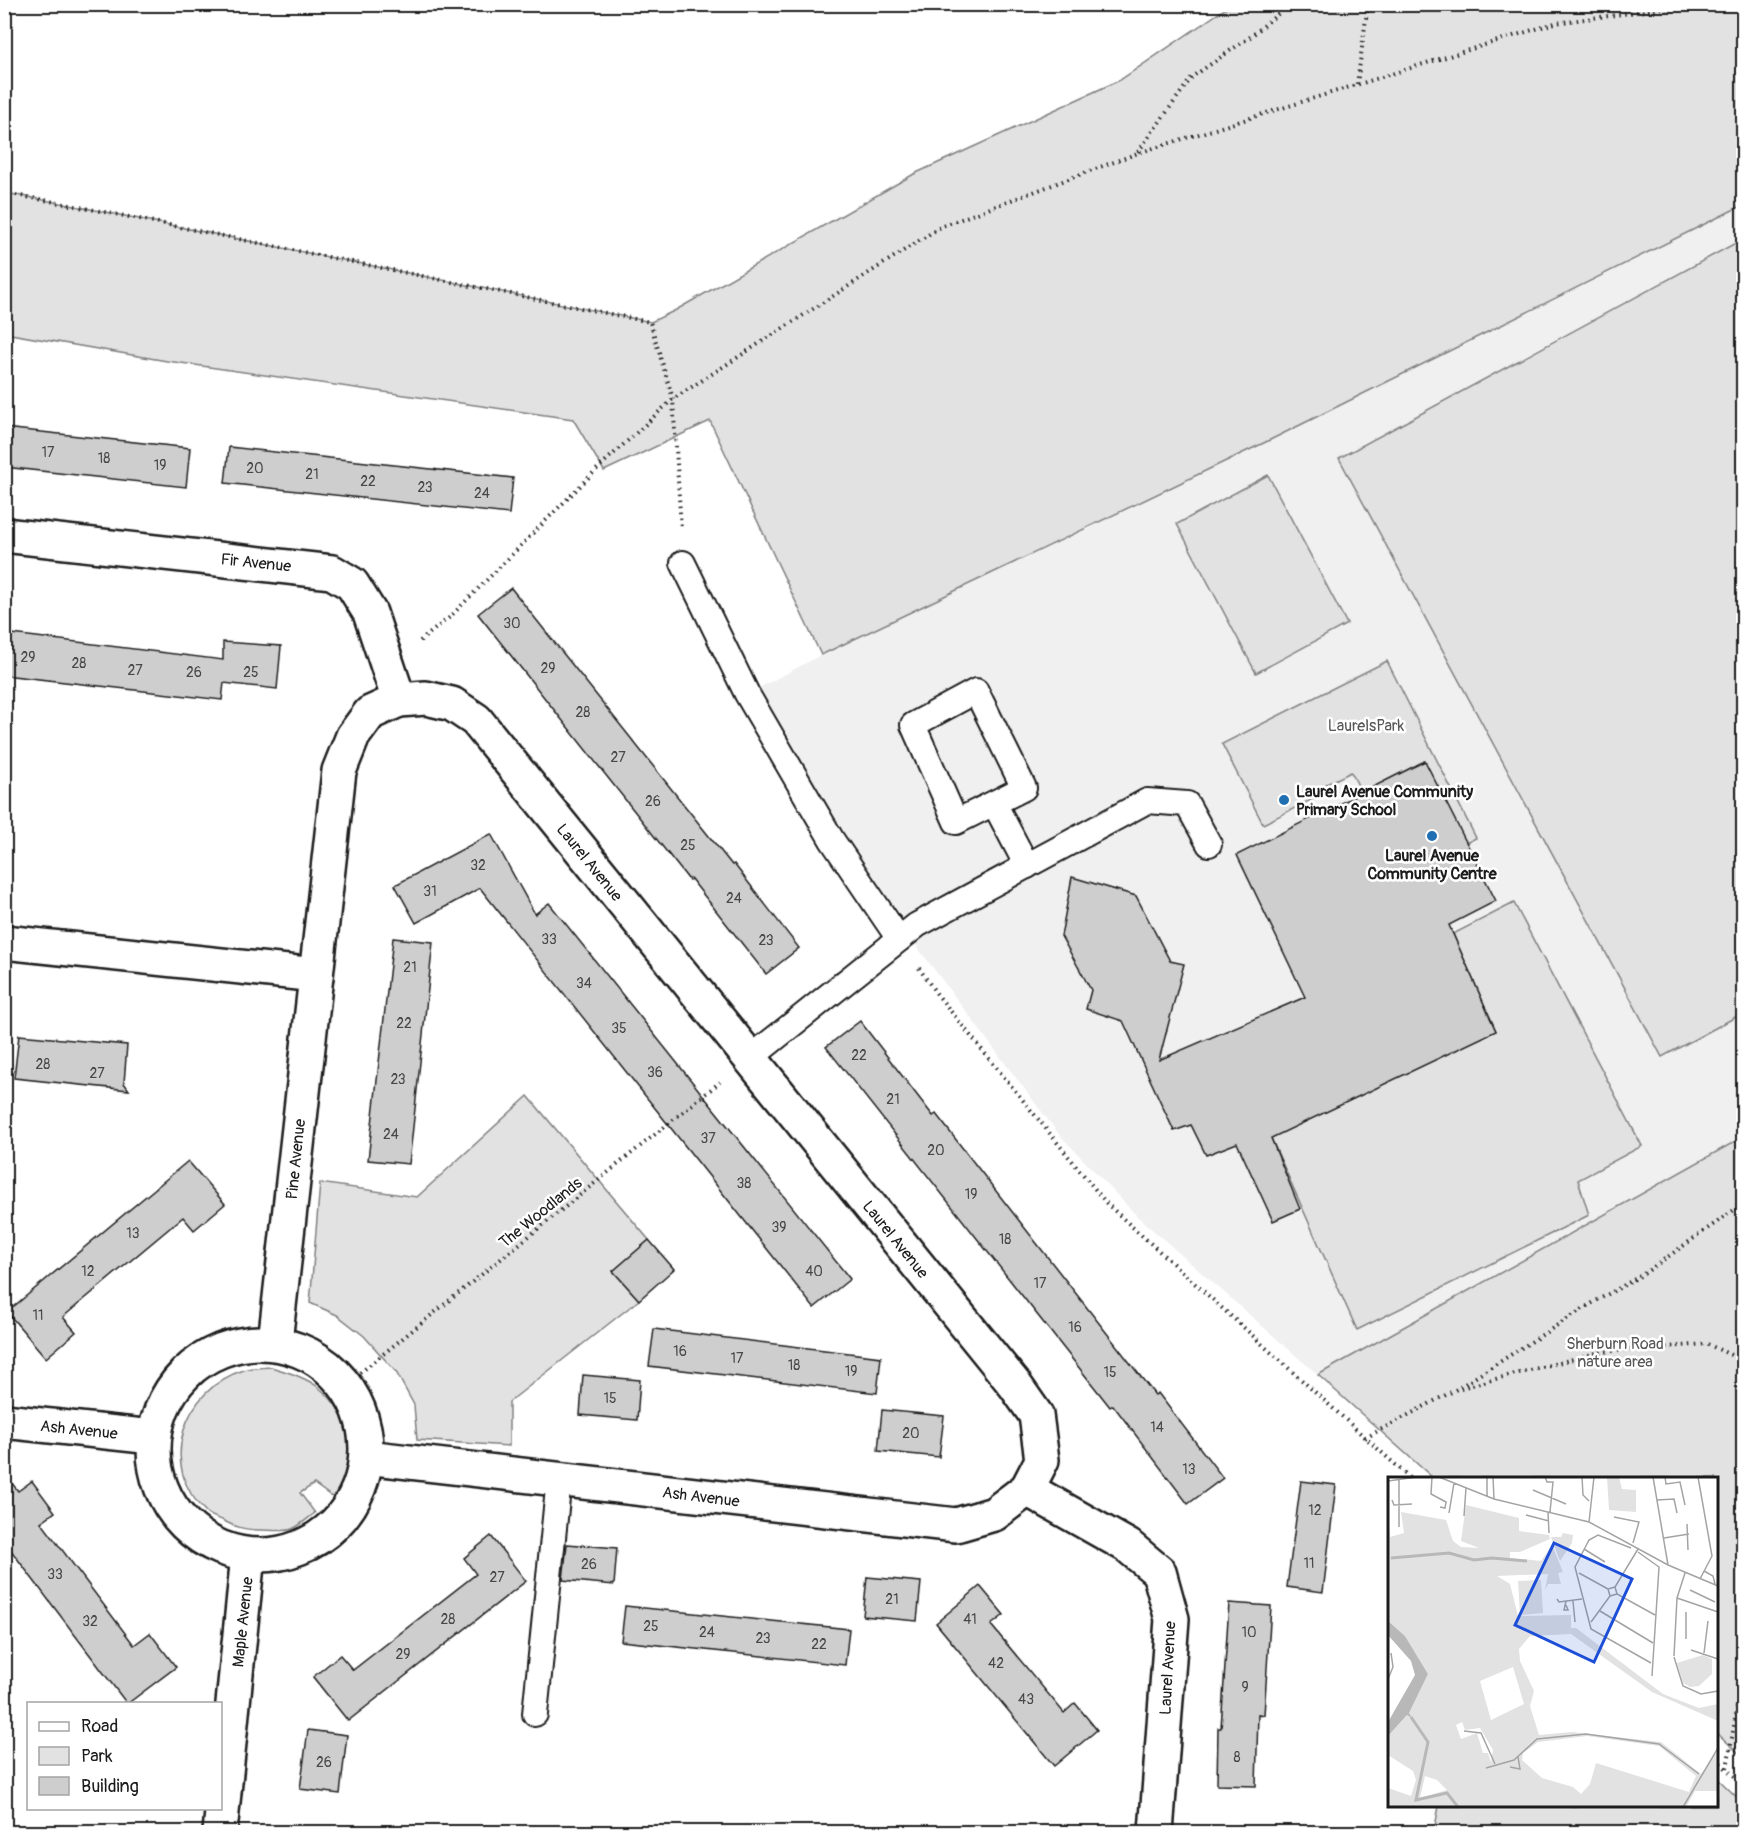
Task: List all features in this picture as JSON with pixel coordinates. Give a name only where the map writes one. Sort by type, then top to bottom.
[{"type":"street","name":"Fir Avenue","points":[[4,535],[332,572],[352,584],[370,613],[388,667],[412,699]]},
{"type":"street","name":"Pine Avenue","points":[[275,1342],[339,771],[353,736],[370,713],[412,699]]},
{"type":"street","name":"Laurel Avenue","points":[[412,699],[452,704],[476,720],[1015,1385],[1036,1415],[1042,1460],[1027,1489],[1128,1546],[1159,1572],[1172,1619],[1156,1833]]},
{"type":"street","points":[[4,942],[316,975]]},
{"type":"street","points":[[275,1342],[311,1355],[346,1384],[363,1420],[366,1457],[354,1500],[330,1529],[294,1550],[248,1555],[212,1544],[186,1526],[165,1498],[154,1468],[153,1437],[164,1402],[193,1366],[233,1345],[275,1342]]},
{"type":"street","name":"Ash Avenue","points":[[4,1421],[153,1437]]},
{"type":"street","name":"Ash Avenue","points":[[366,1457],[956,1525],[994,1514],[1027,1489]]},
{"type":"street","name":"Maple Avenue","points":[[220,1833],[248,1555]]},
{"type":"lane","points":[[683,562],[747,694],[832,840],[899,939]]},
{"type":"lane","points":[[976,691],[1024,788],[994,803],[956,822],[913,725],[976,691]]},
{"type":"lane","points":[[749,1059],[917,925],[1148,801],[1187,804],[1209,844]]},
{"type":"lane","points":[[994,803],[1027,866]]},
{"type":"lane","points":[[535,1714],[559,1479]]},
{"type":"path","points":[[1138,153],[1192,77],[1250,37],[1290,4]]},
{"type":"path","points":[[1357,84],[1368,4]]},
{"type":"path","points":[[388,667],[450,617],[596,470],[673,399],[942,226],[1138,153],[1555,23],[1698,4]]},
{"type":"path","points":[[4,193],[651,322],[673,399],[683,562]]},
{"type":"path","points":[[899,939],[936,993],[1107,1204],[1408,1477]]},
{"type":"path","name":"The Woodlands","points":[[346,1384],[749,1059]]},
{"type":"path","points":[[1365,1438],[1457,1389],[1589,1305],[1642,1275],[1743,1203]]},
{"type":"path","points":[[1457,1389],[1600,1352],[1707,1344],[1743,1361]]},
{"type":"path","points":[[1727,1768],[1743,1665]]},
{"type":"path","points":[[1718,1761],[1743,1785]]},
{"type":"shaded area","name":"Laurel Avenue Community Primary School","points":[[1743,205],[1743,1137],[1318,1375],[1138,1217],[1057,1132],[890,911],[757,689],[821,655],[1272,439]]},
{"type":"green space","points":[[1232,4],[1743,5],[1743,205],[1272,439],[821,655],[710,421],[604,471],[573,419],[167,361],[5,333],[5,193],[651,322],[676,310],[914,174],[1120,80]]},
{"type":"green space","points":[[1743,239],[1743,1013],[1662,1057],[1339,458]]},
{"type":"green space","points":[[1268,475],[1347,624],[1256,673],[1177,524]]},
{"type":"green space","name":"LaurelsPark","points":[[1387,661],[1476,838],[1466,843],[1424,761],[1362,793],[1351,772],[1312,791],[1315,798],[1263,824],[1222,744]]},
{"type":"green space","points":[[1514,903],[1642,1146],[1578,1180],[1589,1215],[1357,1330],[1271,1138],[1496,1031],[1453,934]]},
{"type":"green space","points":[[528,1096],[649,1240],[613,1271],[639,1300],[509,1402],[509,1446],[417,1440],[414,1405],[396,1372],[364,1336],[337,1315],[310,1303],[320,1183],[417,1197]]},
{"type":"green space","name":"Sherburn Road nature area","points":[[1743,1137],[1743,1757],[1718,1734],[1718,1477],[1432,1477],[1318,1375]]},
{"type":"green space","points":[[271,1367],[313,1383],[339,1411],[349,1440],[347,1470],[335,1499],[314,1484],[300,1493],[315,1513],[298,1526],[285,1530],[245,1529],[212,1516],[191,1493],[182,1473],[180,1452],[184,1430],[192,1411],[206,1393],[223,1379],[244,1370]]},
{"type":"green space","points":[[1718,1779],[1743,1803],[1743,1832],[1434,1832],[1439,1807],[1718,1807]]},
{"type":"building","points":[[4,428],[190,448],[186,487],[4,467]]},
{"type":"building","points":[[229,447],[513,478],[509,514],[225,483]]},
{"type":"building","points":[[511,588],[799,948],[766,974],[478,614]]},
{"type":"building","points":[[4,633],[223,660],[223,642],[281,646],[277,689],[224,683],[222,700],[4,675]]},
{"type":"building","points":[[1425,761],[1496,901],[1449,925],[1496,1031],[1271,1138],[1300,1209],[1273,1221],[1237,1143],[1206,1155],[1191,1125],[1174,1131],[1123,1021],[1086,1009],[1091,990],[1061,936],[1072,877],[1136,896],[1170,961],[1184,964],[1159,1060],[1305,997],[1237,855]]},
{"type":"building","points":[[491,834],[535,914],[549,903],[850,1279],[814,1308],[480,888],[416,923],[395,885]]},
{"type":"building","points":[[393,938],[433,942],[409,1164],[368,1160]]},
{"type":"building","points":[[860,1021],[933,1116],[936,1114],[1155,1395],[1158,1393],[1223,1478],[1188,1504],[1113,1405],[1110,1407],[826,1047]]},
{"type":"building","points":[[19,1035],[127,1045],[124,1083],[129,1090],[14,1078]]},
{"type":"building","points":[[188,1161],[225,1204],[194,1230],[183,1217],[63,1317],[76,1332],[46,1358],[7,1312]]},
{"type":"building","points":[[649,1240],[674,1269],[639,1300],[613,1271]]},
{"type":"building","points":[[654,1329],[881,1357],[877,1393],[649,1366]]},
{"type":"building","points":[[583,1375],[640,1380],[637,1420],[580,1415]]},
{"type":"building","points":[[882,1410],[944,1416],[939,1457],[878,1451]]},
{"type":"building","points":[[4,1473],[18,1491],[32,1481],[55,1512],[41,1522],[134,1645],[150,1633],[176,1667],[130,1702],[125,1702],[7,1545],[4,1547]]},
{"type":"building","points":[[1301,1481],[1336,1485],[1323,1592],[1287,1587]]},
{"type":"building","points":[[491,1536],[526,1581],[348,1721],[313,1677],[340,1655],[353,1670],[476,1574],[464,1558]]},
{"type":"building","points":[[567,1544],[617,1548],[614,1585],[563,1580]]},
{"type":"building","points":[[867,1577],[921,1582],[917,1621],[863,1616]]},
{"type":"building","points":[[980,1586],[1004,1615],[991,1625],[1064,1713],[1075,1703],[1097,1730],[1054,1766],[936,1623]]},
{"type":"building","points":[[1229,1603],[1271,1606],[1264,1715],[1258,1714],[1256,1786],[1217,1785],[1218,1728],[1221,1728]]},
{"type":"building","points":[[625,1606],[849,1629],[845,1665],[621,1641]]},
{"type":"building","points":[[308,1730],[347,1735],[340,1794],[300,1789]]},
{"type":"place","name":"Laurel Avenue Community Primary School","points":[[1284,800]]},
{"type":"place","name":"Laurel Avenue Community Centre","points":[[1432,836]]}]
